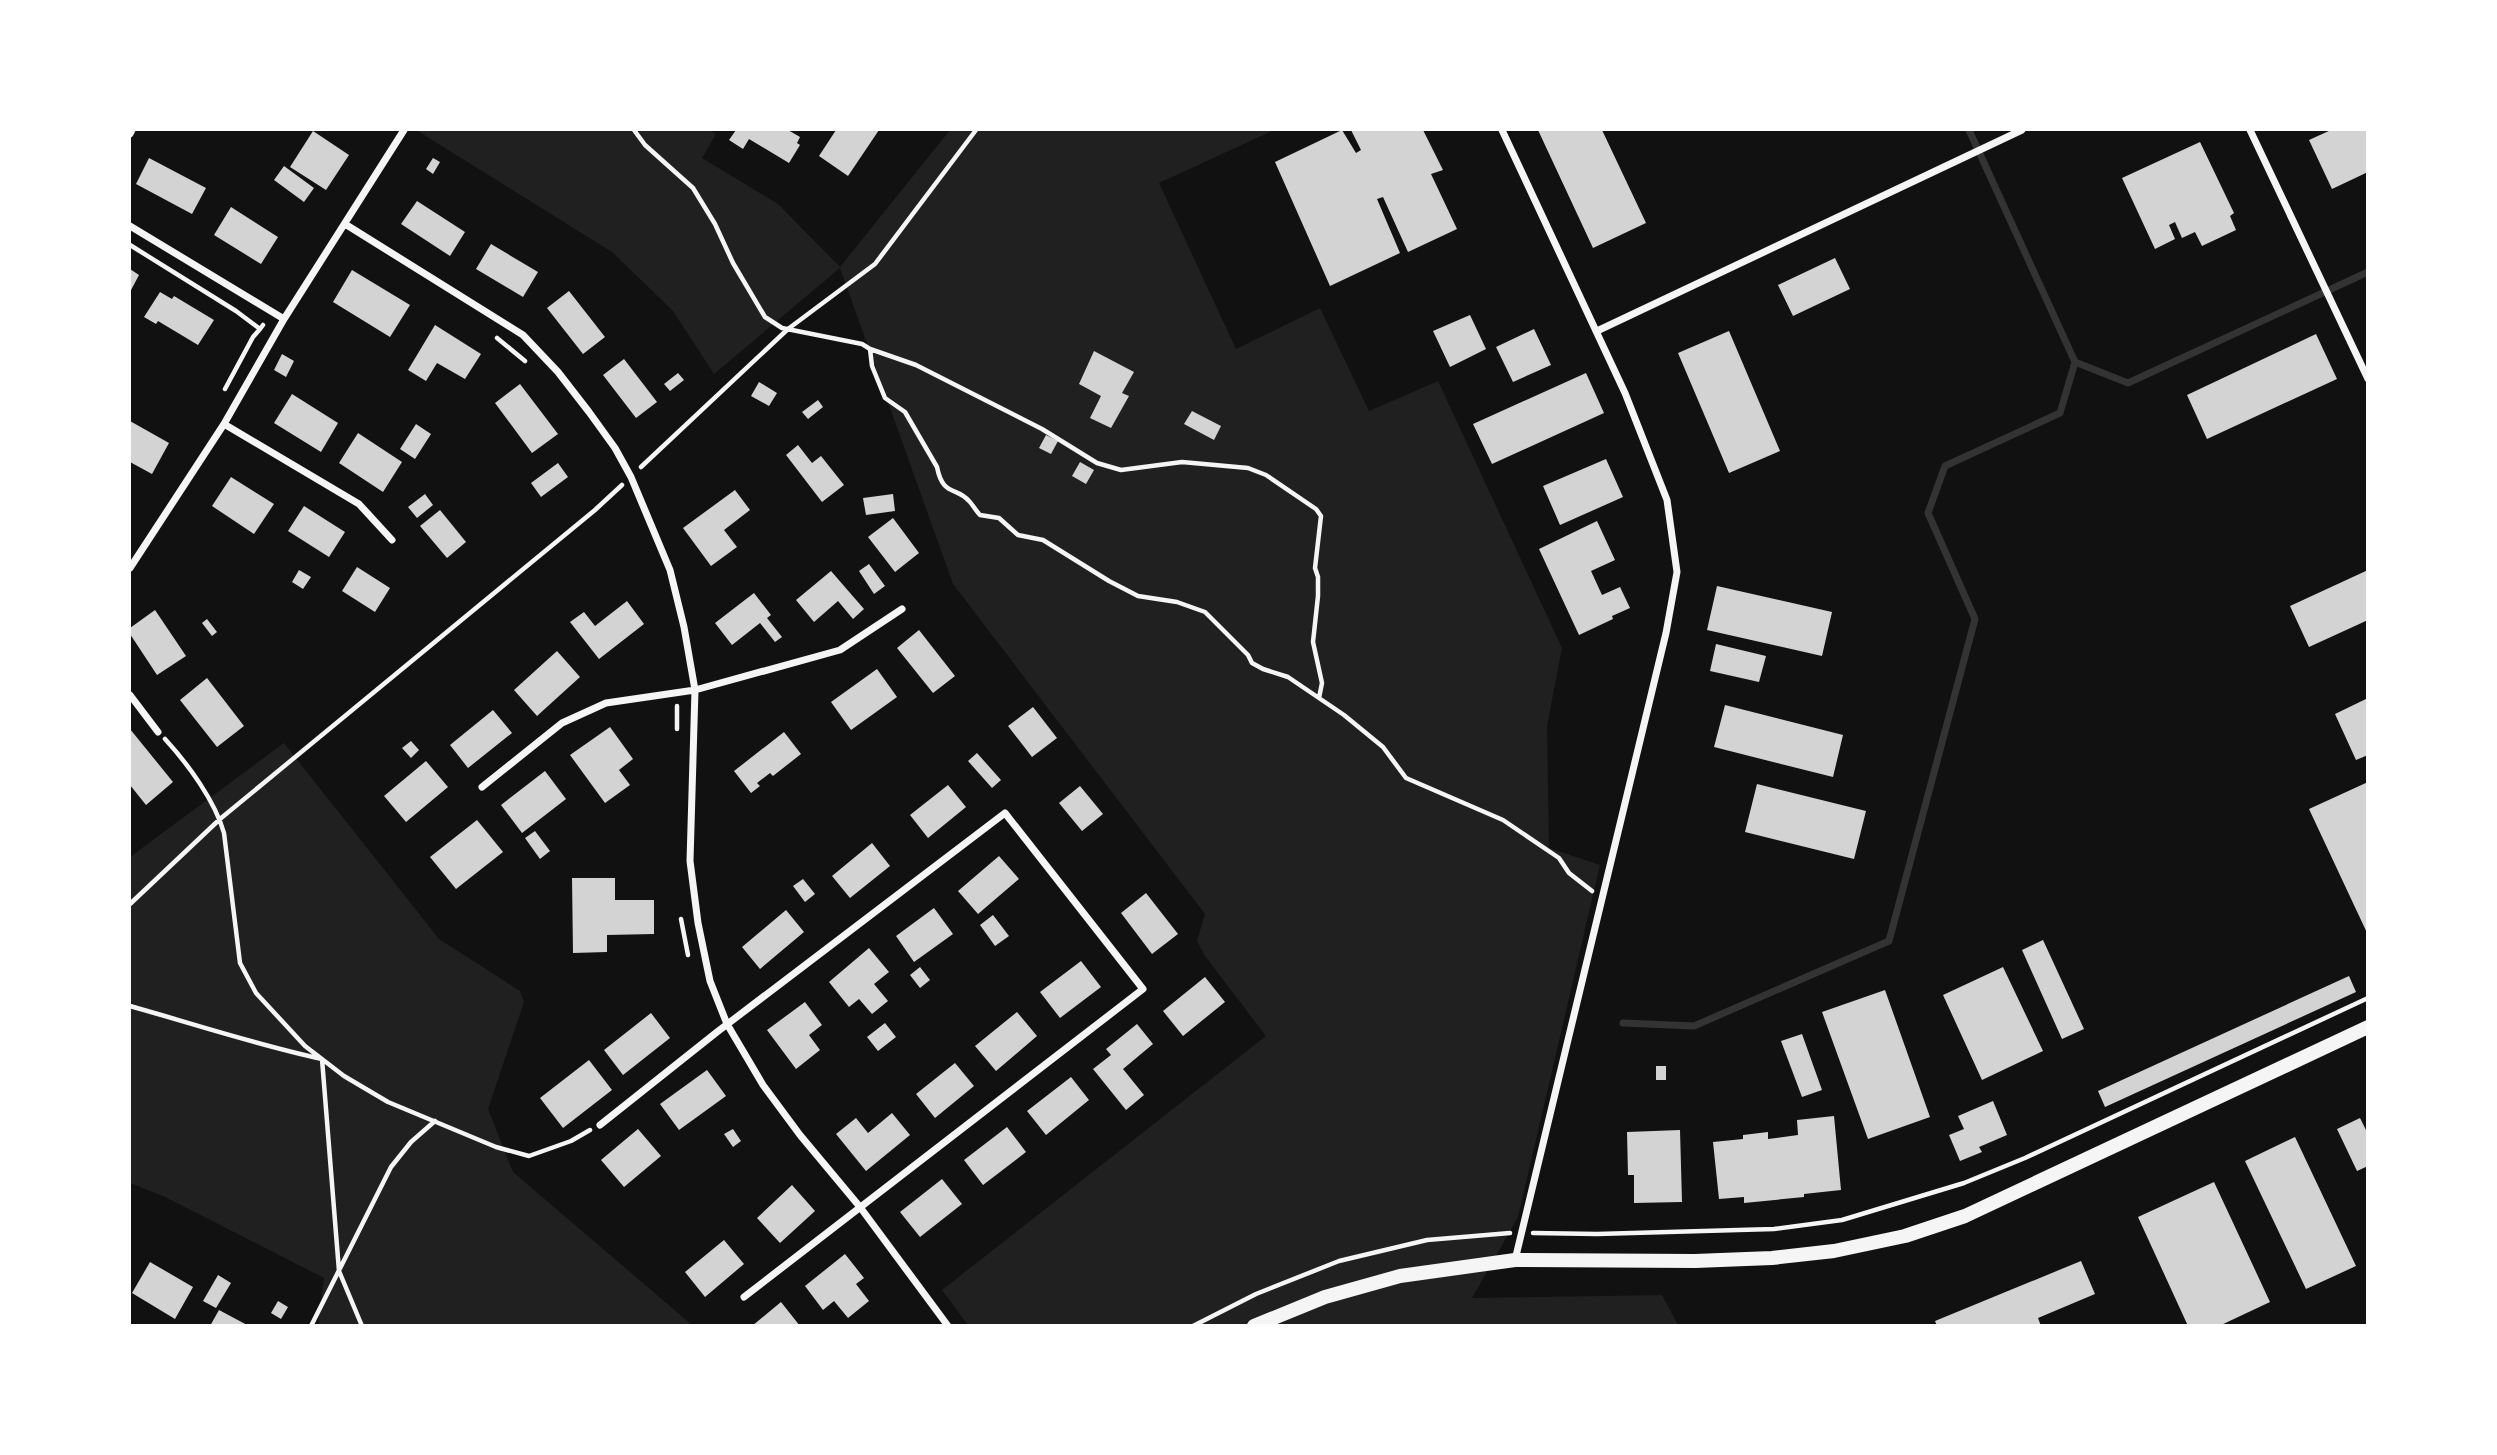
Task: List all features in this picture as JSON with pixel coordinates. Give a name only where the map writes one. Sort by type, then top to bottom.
[{"type":"main road","points":[[1254,1325],[1325,1297],[1400,1276],[1515,1260],[1695,1261],[1772,1258],[1834,1251],[1905,1236],[1965,1216],[2368,1027]]},
{"type":"street","points":[[130,568],[224,424],[284,319],[404,130]]},
{"type":"street","points":[[1502,130],[1625,393],[1667,500],[1677,572],[1666,633],[1515,1260]]},
{"type":"street","points":[[1597,331],[2022,130]]},
{"type":"street","points":[[2250,130],[2368,379]]},
{"type":"street","points":[[345,224],[523,335],[558,372],[589,412],[615,448],[631,477],[670,569],[695,690],[690,861],[698,923],[710,981],[727,1024],[763,1085],[800,1135],[860,1207],[948,1325]]},
{"type":"street","points":[[130,226],[284,319]]},
{"type":"street","points":[[224,424],[359,504],[392,540]]},
{"type":"street","points":[[482,787],[562,723],[606,703],[695,690],[840,650],[902,609]]},
{"type":"street","points":[[130,695],[158,732]]},
{"type":"street","points":[[600,1125],[727,1024],[1005,813],[1143,989],[744,1297]]},
{"type":"path","points":[[634,130],[645,145],[693,188],[765,317],[782,328],[862,344],[916,365],[1042,429],[1097,463],[1121,470],[1182,462],[1248,468],[1266,475],[1316,509],[1321,516],[1315,568],[1318,596],[1313,642],[1322,683],[1318,698]]},
{"type":"path","points":[[130,904],[220,819],[595,510],[788,329],[875,264],[976,130]]},
{"type":"path","points":[[130,245],[260,329]]},
{"type":"path","points":[[220,397],[253,337],[272,313]]},
{"type":"path","points":[[489,331],[527,362]]},
{"type":"path","points":[[870,349],[872,366],[885,398],[905,412],[946,487],[970,501],[980,515],[999,518],[1018,535],[1043,540],[1108,581],[1138,596],[1177,602],[1205,612],[1248,654],[1252,663],[1288,677],[1318,698],[1383,747],[1406,778],[1503,820],[1559,858],[1569,873],[1601,899]]},
{"type":"path","points":[[612,476],[625,499]]},
{"type":"path","points":[[677,693],[677,730]]},
{"type":"path","points":[[158,732],[181,757],[220,819],[240,963],[256,993],[305,1046],[344,1076],[388,1102],[496,1147],[529,1156],[571,1141],[600,1125]]},
{"type":"path","points":[[680,910],[683,937],[690,961]]},
{"type":"path","points":[[1193,1325],[1256,1294],[1339,1261],[1427,1240],[1521,1232],[1597,1234],[1774,1229],[1842,1220],[1964,1183],[2025,1158],[2368,998]]},
{"type":"path","points":[[130,1006],[265,1047],[322,1059]]},
{"type":"path","points":[[322,1059],[339,1271],[362,1325]]},
{"type":"path","points":[[311,1325],[391,1167],[411,1142],[435,1121]]},
{"type":"shaded area","points":[[416,130],[709,130],[716,134],[702,158],[778,204],[840,267],[950,130],[1274,130],[1159,183],[1236,349],[1320,308],[1369,411],[1438,381],[1562,648],[1547,726],[1549,848],[1600,865],[1518,1217],[1472,1298],[1662,1295],[1678,1325],[968,1325],[942,1290],[1266,1036],[1205,956],[1197,941],[1205,914],[953,584],[840,268],[714,374],[673,311],[612,252]]},
{"type":"shaded area","points":[[284,743],[439,939],[520,991],[524,1002],[488,1109],[513,1172],[692,1325],[318,1325],[324,1278],[163,1196],[130,1183],[130,857]]},
{"type":"building","points":[[736,130],[788,130],[800,137],[797,143],[800,145],[789,163],[749,139],[743,149],[729,140]]},
{"type":"building","points":[[836,130],[879,130],[848,176],[819,156]]},
{"type":"building","points":[[1342,130],[1356,153],[1361,150],[1351,130],[1423,130],[1443,170],[1431,174],[1457,229],[1408,252],[1383,197],[1377,199],[1400,253],[1330,286],[1275,162]]},
{"type":"building","points":[[1538,130],[1602,130],[1646,223],[1593,248]]},
{"type":"building","points":[[2331,130],[2368,130],[2368,172],[2332,189],[2309,140]]},
{"type":"building","points":[[313,131],[349,155],[326,190],[290,167]]},
{"type":"building","points":[[2200,142],[2234,213],[2230,216],[2236,230],[2202,246],[2195,232],[2182,238],[2175,222],[2169,225],[2175,239],[2155,249],[2122,178]]},
{"type":"building","points":[[149,158],[206,188],[192,214],[136,184]]},
{"type":"building","points":[[433,158],[440,162],[433,174],[426,169]]},
{"type":"building","points":[[284,166],[314,188],[304,202],[274,180]]},
{"type":"building","points":[[417,201],[465,232],[450,256],[401,224]]},
{"type":"building","points":[[231,207],[278,237],[261,264],[214,235]]},
{"type":"building","points":[[491,244],[538,272],[523,297],[476,269]]},
{"type":"building","points":[[1835,258],[1850,289],[1793,316],[1778,285]]},
{"type":"building","points":[[130,269],[139,275],[130,292]]},
{"type":"building","points":[[352,270],[410,305],[390,337],[333,302]]},
{"type":"building","points":[[569,291],[605,337],[583,354],[547,308]]},
{"type":"building","points":[[160,292],[172,299],[174,296],[214,320],[198,345],[158,321],[156,324],[144,317]]},
{"type":"building","points":[[1470,315],[1486,349],[1450,367],[1433,331]]},
{"type":"building","points":[[435,325],[481,354],[465,379],[437,363],[426,381],[408,370]]},
{"type":"building","points":[[1534,329],[1551,365],[1513,382],[1496,347]]},
{"type":"building","points":[[1729,331],[1780,451],[1729,473],[1678,353]]},
{"type":"building","points":[[2316,334],[2337,379],[2207,439],[2187,395]]},
{"type":"building","points":[[1094,351],[1134,372],[1122,393],[1129,396],[1111,428],[1090,418],[1101,396],[1079,384]]},
{"type":"building","points":[[282,354],[294,361],[286,377],[274,370]]},
{"type":"building","points":[[624,359],[657,402],[636,418],[603,375]]},
{"type":"building","points":[[678,373],[684,380],[670,391],[664,384]]},
{"type":"building","points":[[1586,373],[1604,413],[1492,464],[1473,424]]},
{"type":"building","points":[[759,382],[777,393],[769,406],[751,396]]},
{"type":"building","points":[[520,384],[558,434],[532,453],[495,403]]},
{"type":"building","points":[[292,394],[338,423],[321,452],[274,423]]},
{"type":"building","points":[[818,400],[823,407],[808,419],[802,412]]},
{"type":"building","points":[[1192,411],[1221,426],[1214,440],[1184,424]]},
{"type":"building","points":[[130,421],[169,443],[152,474],[130,462]]},
{"type":"building","points":[[416,424],[431,434],[415,459],[400,449]]},
{"type":"building","points":[[358,433],[402,462],[383,492],[339,463]]},
{"type":"building","points":[[1046,435],[1058,441],[1051,454],[1039,448]]},
{"type":"building","points":[[798,445],[812,463],[821,456],[844,485],[822,502],[786,455]]},
{"type":"building","points":[[1606,459],[1623,497],[1560,525],[1543,486]]},
{"type":"building","points":[[1080,462],[1094,470],[1086,484],[1072,476]]},
{"type":"building","points":[[558,463],[568,477],[541,497],[531,483]]},
{"type":"building","points":[[231,477],[274,504],[254,534],[212,506]]},
{"type":"building","points":[[735,490],[750,510],[724,530],[737,547],[711,566],[683,528]]},
{"type":"building","points":[[425,494],[433,505],[417,518],[408,507]]},
{"type":"building","points":[[893,494],[895,511],[866,515],[863,498]]},
{"type":"building","points":[[304,506],[345,532],[329,557],[288,531]]},
{"type":"building","points":[[440,510],[466,542],[447,558],[420,526]]},
{"type":"building","points":[[893,518],[919,553],[895,572],[868,537]]},
{"type":"building","points":[[1597,521],[1615,560],[1591,571],[1602,595],[1620,587],[1630,608],[1579,635],[1539,549]]},
{"type":"building","points":[[869,564],[885,586],[874,594],[859,571]]},
{"type":"building","points":[[357,567],[390,588],[375,612],[342,591]]},
{"type":"building","points":[[299,570],[311,577],[303,589],[292,582]]},
{"type":"building","points":[[2368,570],[2368,620],[2309,647],[2290,606]]},
{"type":"building","points":[[831,571],[864,609],[853,619],[838,601],[814,622],[796,600]]},
{"type":"building","points":[[1717,586],[1832,612],[1822,656],[1707,630]]},
{"type":"building","points":[[754,593],[771,615],[767,618],[782,637],[775,642],[760,623],[732,645],[715,623]]},
{"type":"building","points":[[627,601],[644,624],[599,659],[570,622],[584,612],[595,626]]},
{"type":"building","points":[[155,610],[186,656],[157,675],[130,634],[130,628]]},
{"type":"building","points":[[207,619],[217,632],[212,636],[202,623]]},
{"type":"building","points":[[919,630],[955,676],[933,693],[897,648]]},
{"type":"building","points":[[1716,644],[1766,656],[1759,682],[1710,671]]},
{"type":"building","points":[[557,651],[580,677],[537,716],[514,690]]},
{"type":"building","points":[[877,669],[897,697],[851,730],[831,702]]},
{"type":"building","points":[[207,678],[244,726],[217,747],[180,700]]},
{"type":"building","points":[[2368,698],[2368,755],[2356,760],[2335,714]]},
{"type":"building","points":[[1725,705],[1843,735],[1833,777],[1714,747]]},
{"type":"building","points":[[1033,707],[1057,738],[1032,757],[1008,726]]},
{"type":"building","points":[[493,710],[512,733],[468,768],[450,745]]},
{"type":"building","points":[[610,727],[633,759],[619,770],[630,785],[605,803],[570,755]]},
{"type":"building","points":[[130,729],[173,782],[146,805],[130,785]]},
{"type":"building","points":[[784,732],[801,754],[773,776],[770,773],[757,783],[760,786],[751,793],[734,771]]},
{"type":"building","points":[[411,741],[419,750],[411,758],[402,748]]},
{"type":"building","points":[[977,753],[1001,780],[992,788],[968,761]]},
{"type":"building","points":[[426,761],[448,787],[406,822],[384,796]]},
{"type":"building","points":[[545,771],[566,799],[522,833],[501,805]]},
{"type":"building","points":[[2368,782],[2368,935],[2309,809]]},
{"type":"building","points":[[1757,784],[1866,811],[1854,859],[1745,832]]},
{"type":"building","points":[[948,785],[966,807],[928,838],[910,815]]},
{"type":"building","points":[[1080,786],[1103,814],[1082,831],[1059,803]]},
{"type":"building","points":[[477,820],[503,852],[456,889],[430,857]]},
{"type":"building","points":[[535,831],[550,851],[540,859],[525,838]]},
{"type":"building","points":[[872,843],[890,866],[850,898],[832,876]]},
{"type":"building","points":[[999,856],[1019,879],[978,914],[958,891]]},
{"type":"building","points":[[572,878],[615,878],[615,900],[654,900],[654,934],[607,935],[607,952],[573,953]]},
{"type":"building","points":[[803,879],[815,894],[805,902],[793,886]]},
{"type":"building","points":[[1146,893],[1178,934],[1152,954],[1121,913]]},
{"type":"building","points":[[934,908],[953,934],[914,962],[896,936]]},
{"type":"building","points":[[786,910],[804,932],[760,969],[742,947]]},
{"type":"building","points":[[993,915],[1009,936],[995,946],[980,925]]},
{"type":"building","points":[[2043,940],[2084,1029],[2062,1039],[2022,950]]},
{"type":"building","points":[[869,948],[889,972],[874,984],[888,1001],[872,1014],[859,999],[849,1007],[829,982]]},
{"type":"building","points":[[1081,961],[1101,987],[1060,1018],[1040,992]]},
{"type":"building","points":[[920,967],[930,980],[920,988],[910,975]]},
{"type":"building","points":[[2003,967],[2043,1051],[1982,1080],[1943,995]]},
{"type":"building","points":[[2349,976],[2356,992],[2105,1107],[2098,1091]]},
{"type":"building","points":[[1205,977],[1225,1002],[1183,1036],[1163,1011]]},
{"type":"building","points":[[1885,990],[1930,1117],[1868,1139],[1822,1012]]},
{"type":"building","points":[[805,1002],[822,1025],[809,1035],[820,1050],[796,1069],[767,1030]]},
{"type":"building","points":[[1017,1012],[1037,1036],[996,1071],[975,1046]]},
{"type":"building","points":[[651,1013],[670,1038],[623,1075],[604,1050]]},
{"type":"building","points":[[885,1023],[896,1037],[878,1051],[867,1037]]},
{"type":"building","points":[[1137,1024],[1153,1044],[1123,1069],[1144,1095],[1126,1110],[1093,1069],[1111,1055],[1106,1049]]},
{"type":"building","points":[[1802,1034],[1822,1090],[1802,1097],[1781,1041]]},
{"type":"building","points":[[589,1060],[612,1090],[563,1128],[540,1098]]},
{"type":"building","points":[[955,1063],[974,1086],[935,1118],[916,1094]]},
{"type":"building","points":[[1656,1066],[1666,1066],[1666,1080],[1656,1080]]},
{"type":"building","points":[[707,1070],[726,1096],[679,1130],[660,1104]]},
{"type":"building","points":[[1071,1077],[1089,1100],[1046,1135],[1027,1111]]},
{"type":"building","points":[[1993,1101],[2007,1135],[1979,1147],[1982,1152],[1960,1161],[1949,1135],[1964,1129],[1958,1116]]},
{"type":"building","points":[[892,1113],[910,1135],[866,1171],[836,1134],[856,1118],[868,1133]]},
{"type":"building","points":[[1834,1116],[1841,1190],[1744,1203],[1744,1197],[1719,1199],[1713,1142],[1743,1139],[1743,1135],[1768,1132],[1768,1139],[1798,1135],[1797,1120]]},
{"type":"building","points":[[2360,1118],[2368,1134],[2368,1166],[2357,1171],[2337,1129]]},
{"type":"building","points":[[1007,1127],[1026,1152],[983,1185],[964,1160]]},
{"type":"building","points":[[638,1129],[661,1156],[624,1187],[601,1160]]},
{"type":"building","points":[[733,1129],[741,1141],[733,1147],[724,1134]]},
{"type":"building","points":[[1680,1130],[1682,1202],[1634,1203],[1634,1175],[1628,1175],[1627,1132]]},
{"type":"building","points":[[2295,1137],[2356,1266],[2306,1289],[2245,1161]]},
{"type":"building","points":[[942,1179],[962,1204],[920,1237],[900,1212]]},
{"type":"building","points":[[2214,1182],[2270,1302],[2219,1326],[2188,1326],[2138,1217]]},
{"type":"building","points":[[792,1185],[815,1211],[780,1243],[757,1218]]},
{"type":"building","points":[[724,1240],[744,1264],[705,1297],[685,1272]]},
{"type":"building","points":[[845,1254],[864,1278],[856,1284],[869,1301],[848,1318],[834,1301],[823,1310],[805,1286]]},
{"type":"building","points":[[2081,1261],[2095,1294],[2038,1318],[2041,1326],[1937,1326],[1935,1321]]},
{"type":"building","points":[[150,1262],[193,1287],[175,1319],[132,1293]]},
{"type":"building","points":[[218,1275],[231,1283],[216,1308],[203,1301]]},
{"type":"building","points":[[278,1301],[288,1307],[281,1319],[271,1313]]},
{"type":"building","points":[[781,1302],[800,1326],[752,1326]]},
{"type":"building","points":[[219,1310],[249,1326],[210,1326]]},
{"type":"waterway","points":[[1623,1023],[1694,1026],[1889,941],[1975,619],[1928,513],[1945,466],[2060,413],[2075,362],[1969,130]]},
{"type":"waterway","points":[[2075,362],[2128,383],[2368,272]]}]
